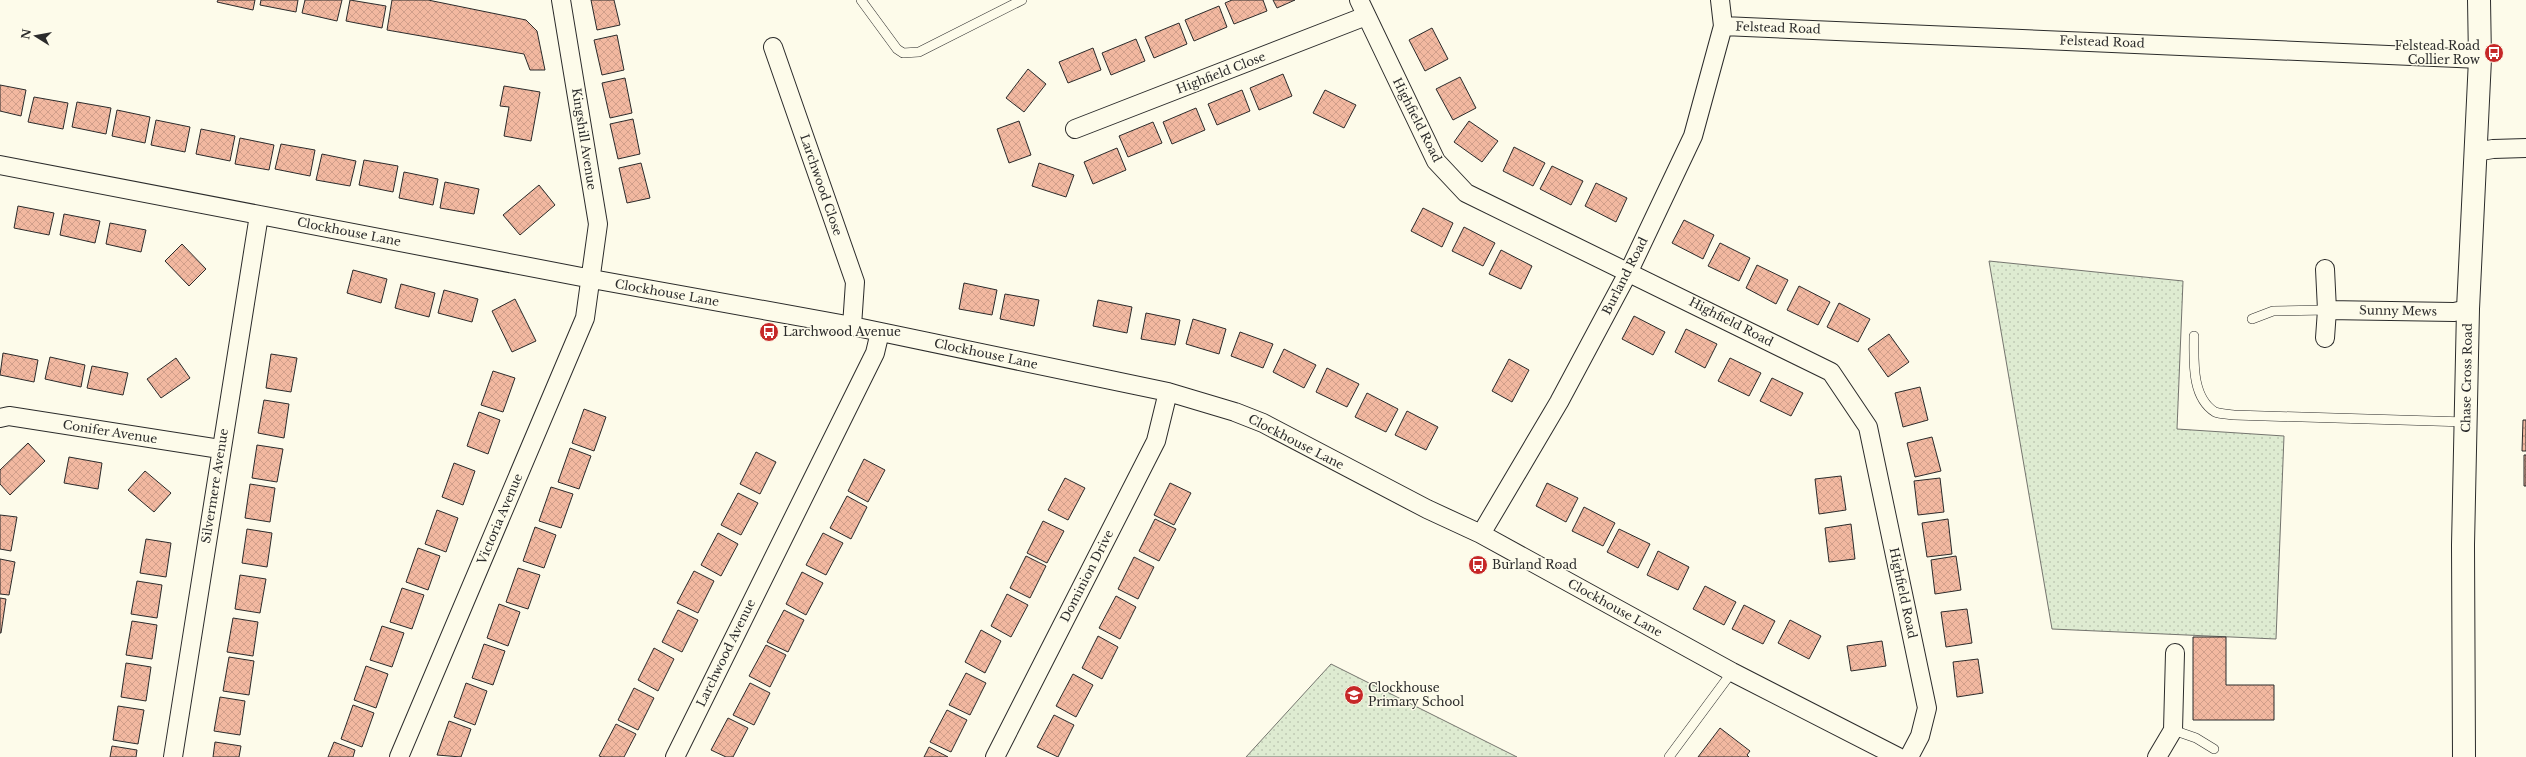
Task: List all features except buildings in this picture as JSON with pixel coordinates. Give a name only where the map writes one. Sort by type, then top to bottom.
[{"type":"main road","name":"Chase Cross Road","points":[[2464,757],[2463,544],[2467,422],[2468,309],[2480,59],[2479,0]]},
{"type":"street","name":"Kingshill Avenue","points":[[561,0],[598,224],[591,262],[592,279]]},
{"type":"street","name":"Burland Road","points":[[1481,534],[1559,402],[1629,271],[1693,136],[1723,26],[1720,0]]},
{"type":"street","name":"Highfield Close","points":[[1075,129],[1362,8]]},
{"type":"street","name":"Highfield Road","points":[[1362,8],[1436,161],[1466,193],[1629,271],[1831,372],[1868,428],[1927,708],[1920,736],[1910,757]]},
{"type":"street","name":"Felstead Road","points":[[1723,26],[2480,59]]},
{"type":"street","name":"Larchwood Close","points":[[773,47],[855,282],[852,326]]},
{"type":"street","points":[[2475,152],[2493,149],[2526,148]]},
{"type":"street","name":"Clockhouse Lane","points":[[0,165],[592,279],[852,326],[1168,392],[1235,412],[1263,423],[1427,509],[1481,534],[1732,672],[1898,757]]},
{"type":"street","name":"Silvermere Avenue","points":[[173,757],[220,449],[259,215]]},
{"type":"street","points":[[2325,269],[2327,310],[2325,338]]},
{"type":"street","name":"Victoria Avenue","points":[[399,757],[585,318],[592,279]]},
{"type":"street","name":"Sunny Mews","points":[[2327,310],[2454,312],[2468,309]]},
{"type":"street","name":"Larchwood Avenue","points":[[675,757],[875,353],[880,332]]},
{"type":"street","name":"Dominion Drive","points":[[995,757],[1156,441],[1168,392]]},
{"type":"street","name":"Conifer Avenue","points":[[0,418],[9,416],[220,449]]},
{"type":"street","points":[[2157,757],[2173,730],[2175,653]]},
{"type":"lane","points":[[861,0],[897,49],[902,53],[919,52],[1022,0]]},
{"type":"lane","points":[[2252,319],[2273,311],[2327,310]]},
{"type":"lane","points":[[2194,336],[2197,386],[2206,403],[2216,412],[2234,415],[2467,422]]},
{"type":"lane","points":[[1670,757],[1732,672]]},
{"type":"lane","points":[[2173,730],[2198,740],[2214,749]]},
{"type":"green space","points":[[1989,261],[2183,281],[2177,429],[2284,436],[2276,639],[2052,629]]},
{"type":"green space","name":"Clockhouse Primary School","points":[[1331,664],[1517,757],[1246,757]]},
{"type":"place","name":"Felstead Road Collier Row","points":[[2494,53]]},
{"type":"place","name":"Larchwood Avenue","points":[[769,332]]},
{"type":"place","name":"Burland Road","points":[[1478,565]]},
{"type":"place","name":"Clockhouse Primary School","points":[[1354,695]]}]
